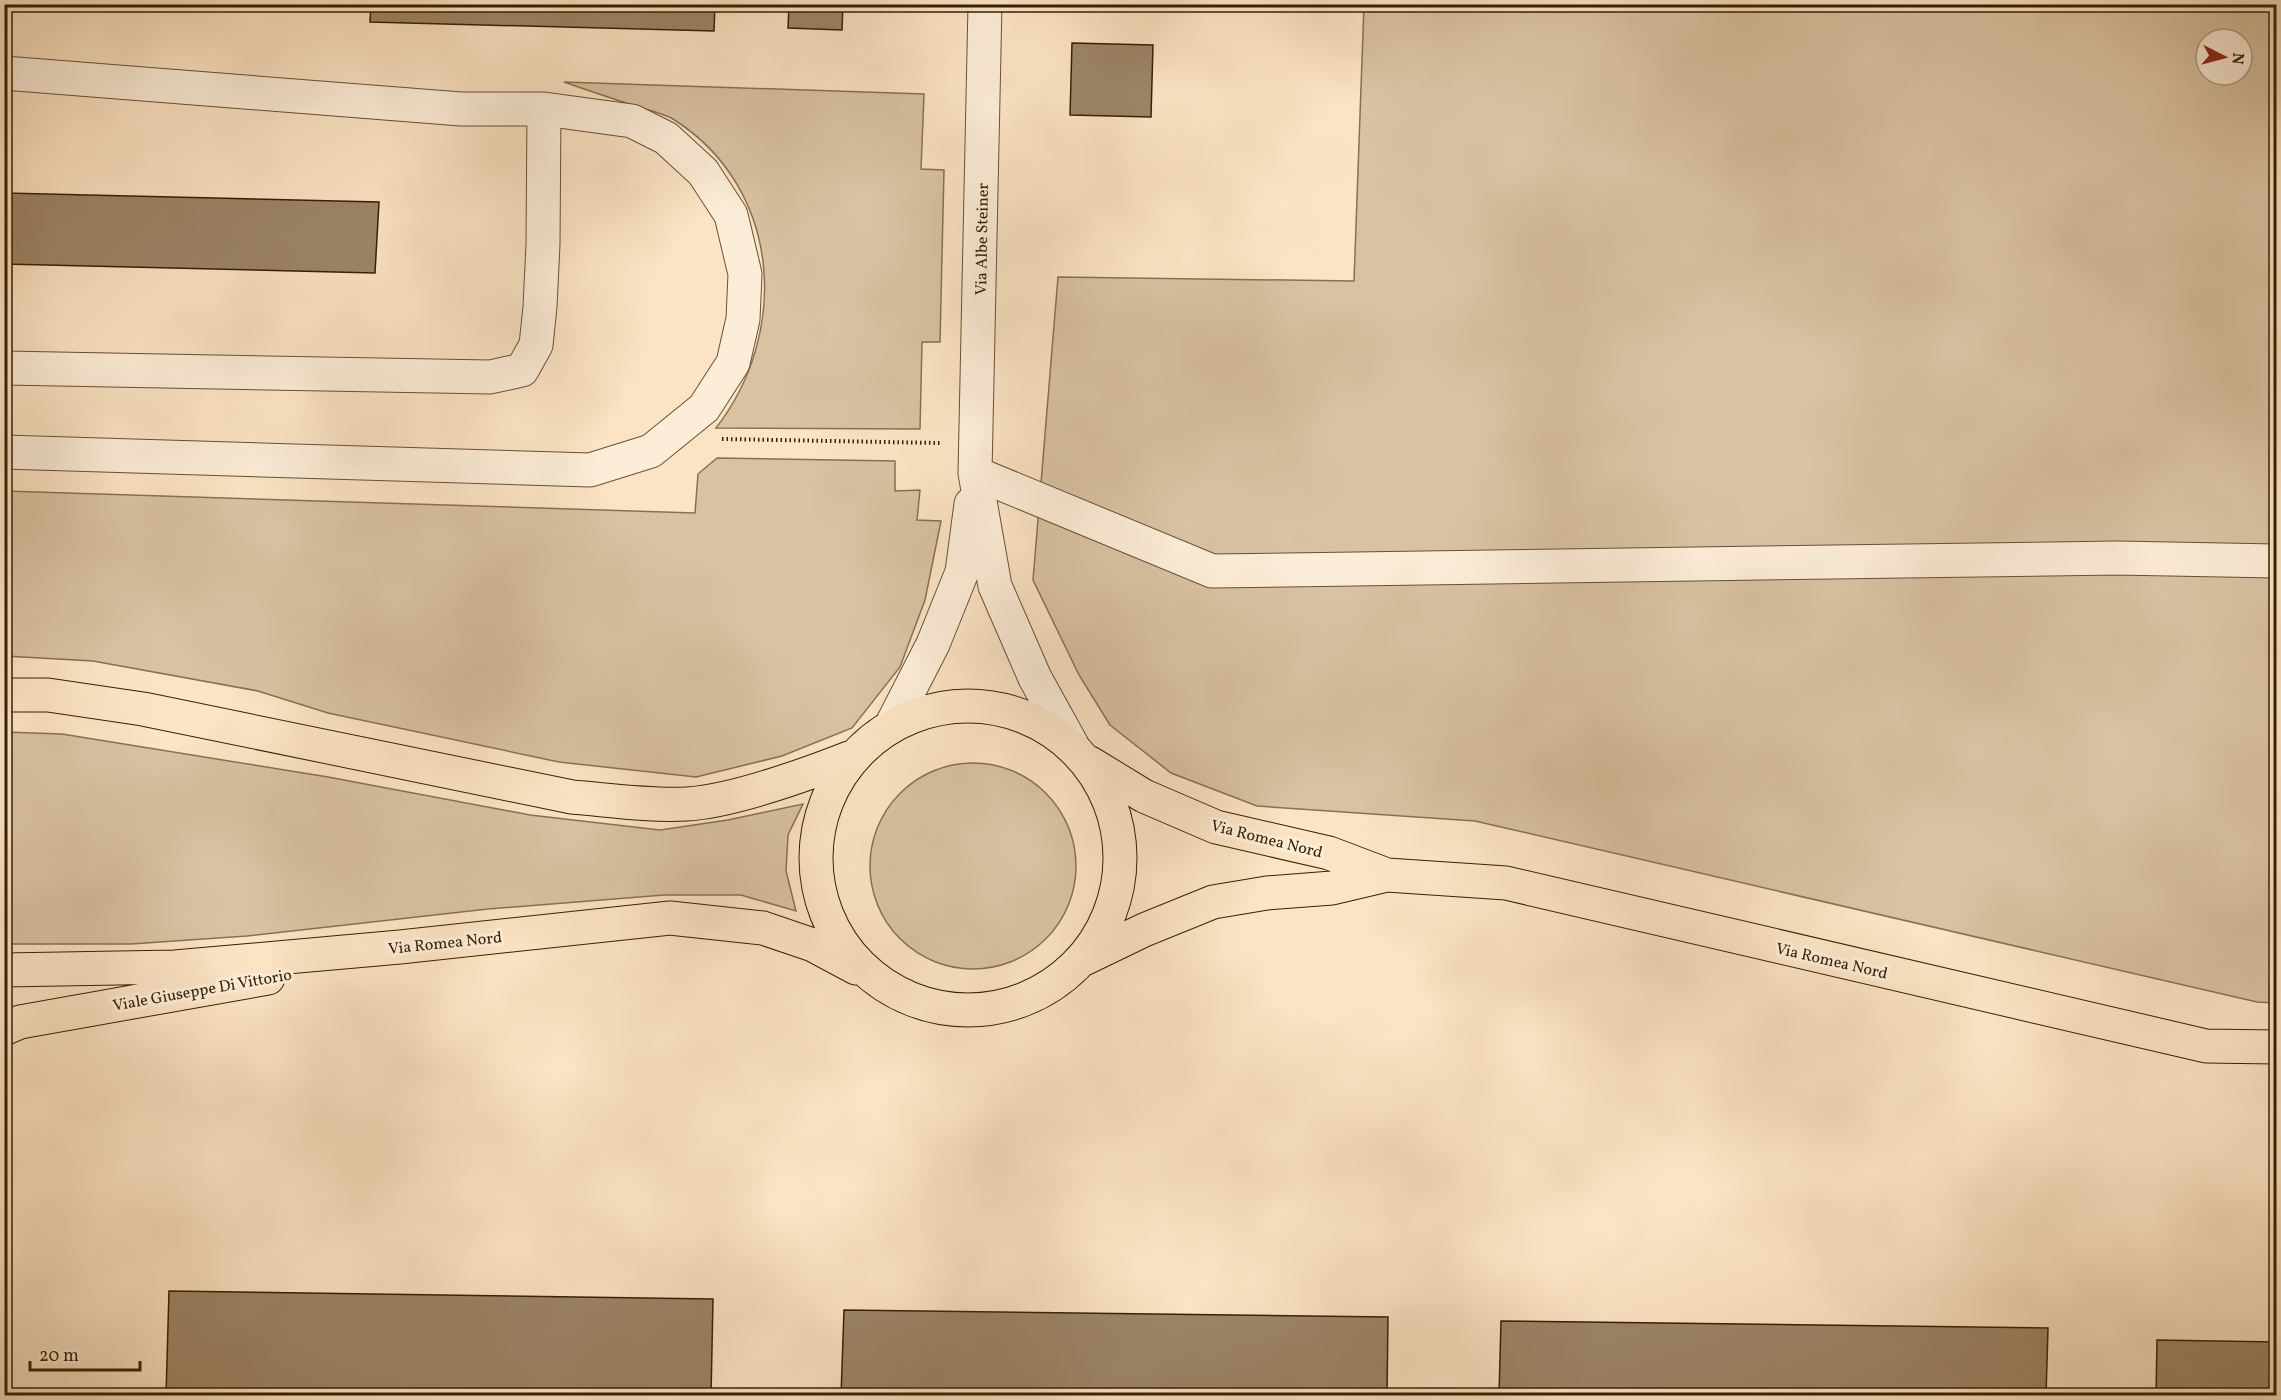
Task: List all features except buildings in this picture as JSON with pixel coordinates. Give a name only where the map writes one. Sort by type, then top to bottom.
[{"type":"main road","points":[[4,695],[48,696],[143,709],[572,797],[631,802],[687,804],[802,775],[854,756]]},
{"type":"main road","name":"Via Romea Nord","points":[[854,756],[891,726],[927,711],[975,706],[1004,709],[1040,723],[1079,753],[1144,796],[1216,827],[1329,853],[1386,875],[1506,883],[2206,1046],[2277,1047]]},
{"type":"main road","points":[[1079,753],[1109,798],[1120,840],[1119,883],[1106,924],[1082,960]]},
{"type":"main road","points":[[854,756],[828,798],[816,847],[820,896],[840,941],[873,978]]},
{"type":"main road","name":"Via Romea Nord","points":[[4,970],[175,967],[400,947],[670,918],[763,928],[813,945],[913,1001],[958,1011],[1004,1007],[1046,989],[1082,960],[1144,930],[1213,902],[1268,893],[1332,888],[1386,875]]},
{"type":"main road","name":"Viale Giuseppe Di Vittorio","points":[[4,1029],[21,1022],[282,975],[400,947]]},
{"type":"street","name":"Via Albe Steiner","points":[[891,726],[933,644],[962,572],[974,458],[985,4]]},
{"type":"street","points":[[4,73],[461,109],[544,109],[632,121],[666,138],[703,172],[731,215],[745,274],[742,319],[733,363],[704,408],[651,451],[590,470],[4,452]]},
{"type":"street","points":[[4,368],[490,377],[522,370],[536,345],[540,307],[544,109]]},
{"type":"street","name":"Via Albe Steiner","points":[[974,458],[995,586],[1035,678],[1079,753]]},
{"type":"street","points":[[974,458],[1212,571],[2117,558],[2277,561]]},
{"type":"street","points":[[4,679],[48,696]]},
{"type":"path","points":[[682,426],[699,439],[974,458]]},
{"type":"shaded area","points":[[1364,5],[2276,5],[2276,1003],[2257,1002],[1475,821],[1257,806],[1171,773],[1110,725],[1079,675],[1033,580],[1058,277],[1354,281]]},
{"type":"shaded area","points":[[564,82],[924,94],[921,169],[944,170],[940,342],[922,342],[920,429],[716,428],[740,390],[756,348],[764,306],[763,263],[754,221],[736,182],[709,148],[673,119]]},
{"type":"shaded area","points":[[717,458],[895,461],[895,491],[920,490],[917,520],[941,521],[925,600],[900,667],[852,728],[782,756],[696,777],[559,762],[328,713],[258,691],[93,661],[5,656],[5,491],[695,513],[698,474]]},
{"type":"shaded area","points":[[5,732],[62,734],[328,777],[530,815],[660,830],[728,820],[803,804],[788,835],[786,871],[796,911],[741,895],[664,895],[488,909],[247,936],[131,944],[5,944]]},
{"type":"shaded area","points":[[963,763],[983,763],[1003,767],[1022,775],[1046,793],[1064,817],[1072,836],[1076,866],[1072,896],[1064,915],[1046,939],[1022,957],[1003,965],[983,969],[963,969],[943,965],[924,957],[908,946],[893,931],[882,915],[874,896],[870,876],[870,856],[874,836],[882,817],[893,801],[908,786],[924,775],[943,767]]}]
